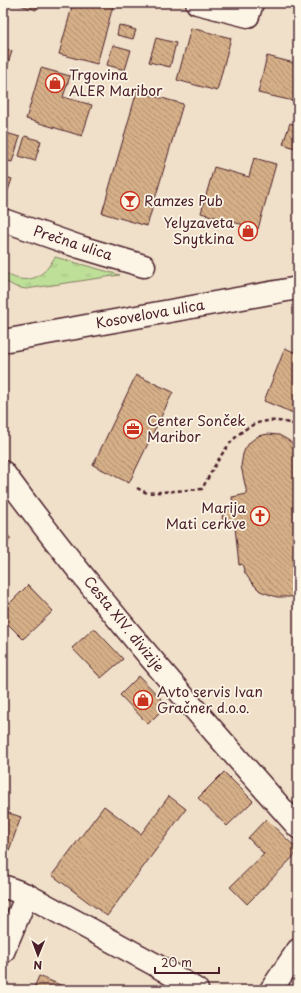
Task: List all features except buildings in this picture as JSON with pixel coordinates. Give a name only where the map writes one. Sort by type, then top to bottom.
[{"type":"street","points":[[197,3],[248,16],[252,3]]},
{"type":"street","name":"Prečna ulica","points":[[3,220],[80,247],[144,266]]},
{"type":"street","name":"Kosovelova ulica","points":[[3,341],[298,288]]},
{"type":"street","name":"Cesta XIV. divizije","points":[[3,472],[56,541],[182,695],[298,826]]},
{"type":"street","points":[[3,886],[27,895],[154,964],[198,990]]},
{"type":"street","points":[[3,952],[27,895]]},
{"type":"street","points":[[271,990],[298,950]]},
{"type":"path","points":[[137,488],[147,493],[202,489],[220,456],[237,435],[245,428],[258,423],[271,421],[286,421],[298,426]]},
{"type":"green space","points":[[55,257],[120,275],[26,289],[16,287],[3,280],[3,271],[12,277],[32,279],[41,274]]},
{"type":"place","name":"Trgovina ALER Maribor","points":[[55,83]]},
{"type":"place","name":"Ramzes Pub","points":[[130,201]]},
{"type":"place","name":"Yelyzaveta Snytkina","points":[[248,231]]},
{"type":"place","name":"Center Sonček Maribor","points":[[133,429]]},
{"type":"place","name":"Marija Mati cerkve","points":[[260,516]]},
{"type":"place","name":"Avto servis Ivan Gračner d.o.o.","points":[[143,700]]}]
